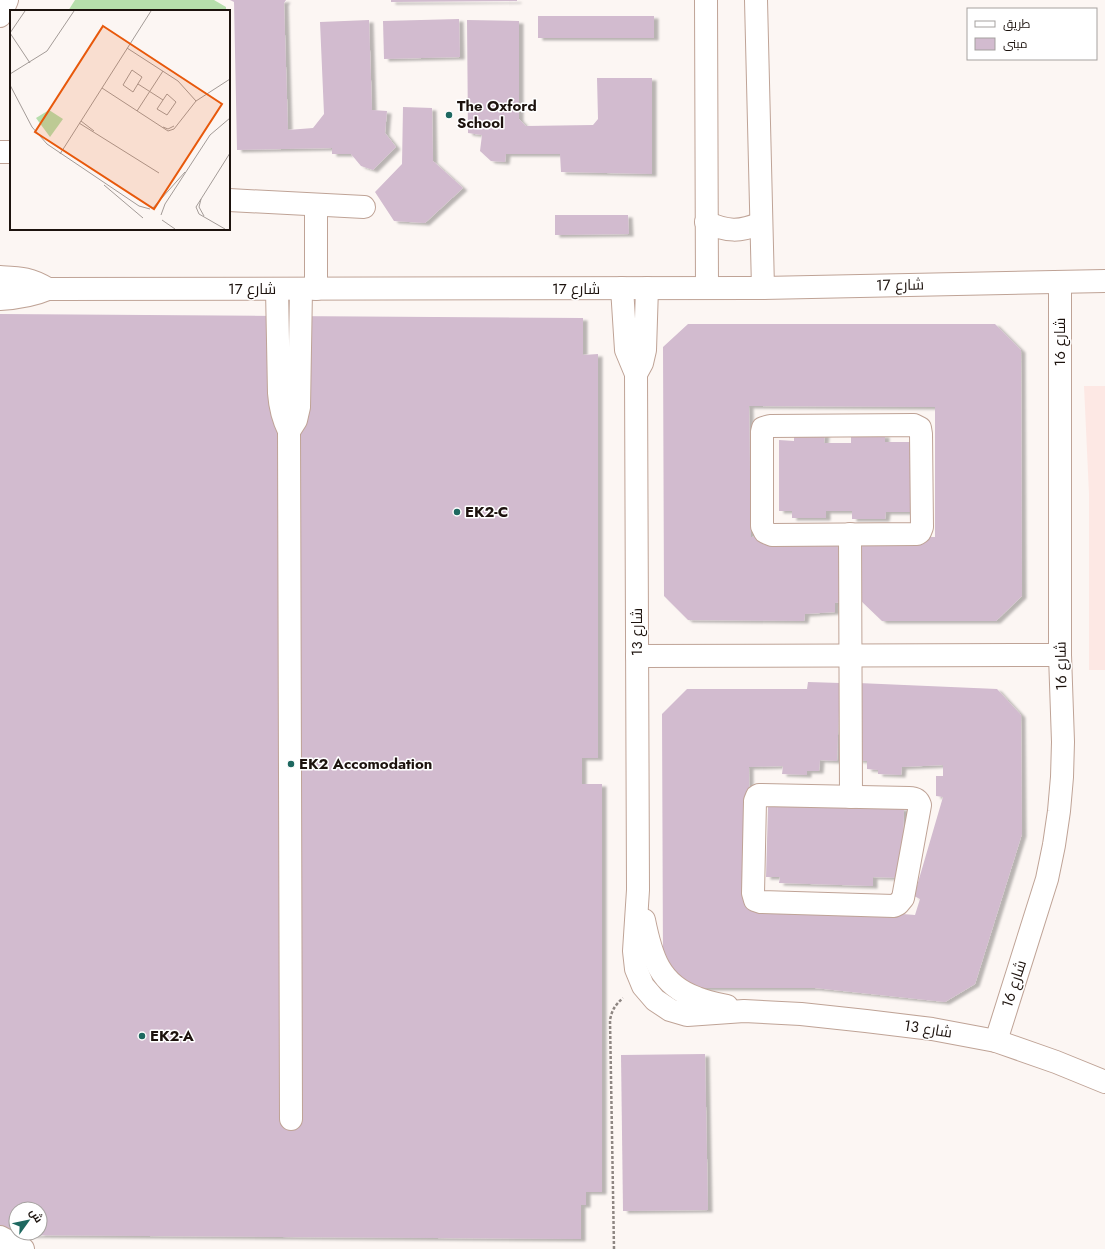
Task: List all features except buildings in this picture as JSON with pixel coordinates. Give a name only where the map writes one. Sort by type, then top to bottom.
[{"type":"street","points":[[0,16],[6,0]]},
{"type":"street","points":[[706,0],[707,288]]},
{"type":"street","points":[[756,0],[763,288]]},
{"type":"street","points":[[230,200],[364,208]]},
{"type":"street","points":[[289,431],[296,420],[299,407],[316,205]]},
{"type":"street","points":[[706,222],[719,228],[733,230],[748,228],[761,223]]},
{"type":"street","name":"شارع 17","points":[[0,277],[24,278],[36,282],[48,289]]},
{"type":"street","name":"شارع 17","points":[[0,299],[22,298],[48,289],[763,288],[1105,281]]},
{"type":"street","name":"شارع 16","points":[[996,1041],[1047,879],[1059,811],[1062,777],[1060,655],[1060,282]]},
{"type":"street","name":"شارع 13","points":[[622,288],[626,350],[636,374],[638,890],[634,951],[636,969],[643,986],[655,1000],[670,1010],[687,1014],[744,1010]]},
{"type":"street","name":"شارع 13","points":[[636,374],[642,363],[645,350],[647,288]]},
{"type":"street","points":[[277,289],[280,406],[283,419],[289,431],[291,1119]]},
{"type":"street","points":[[906,425],[914,425],[920,428],[922,434],[922,527],[920,532],[918,534],[850,534],[772,535],[765,532],[762,526],[763,428],[770,426],[906,425]]},
{"type":"street","points":[[850,534],[850,797]]},
{"type":"street","points":[[637,656],[1060,655]]},
{"type":"street","points":[[757,796],[850,797],[914,798],[920,805],[901,902],[894,906],[761,902],[754,900],[755,800],[757,796]]},
{"type":"street","name":"شارع 13","points":[[638,890],[649,947],[654,960],[671,983],[683,992],[696,998],[744,1010],[866,1021],[932,1029],[996,1041],[1056,1062],[1105,1082]]},
{"type":"street","points":[[0,1237],[24,1249]]},
{"type":"street","points":[[0,1244],[3,1249]]},
{"type":"path","points":[[614,1249],[610,1020],[612,1011],[616,1004],[643,986]]},
{"type":"shaded area","points":[[1084,386],[1105,386],[1105,670],[1089,670],[1089,494]]},
{"type":"green space","points":[[75,0],[214,0],[226,7],[226,10],[69,10]]},
{"type":"place","name":"The Oxford School","points":[[449,115]]},
{"type":"place","name":"EK2-C","points":[[457,512]]},
{"type":"place","name":"EK2 Accomodation","points":[[291,764]]},
{"type":"place","name":"EK2-A","points":[[142,1036]]}]
